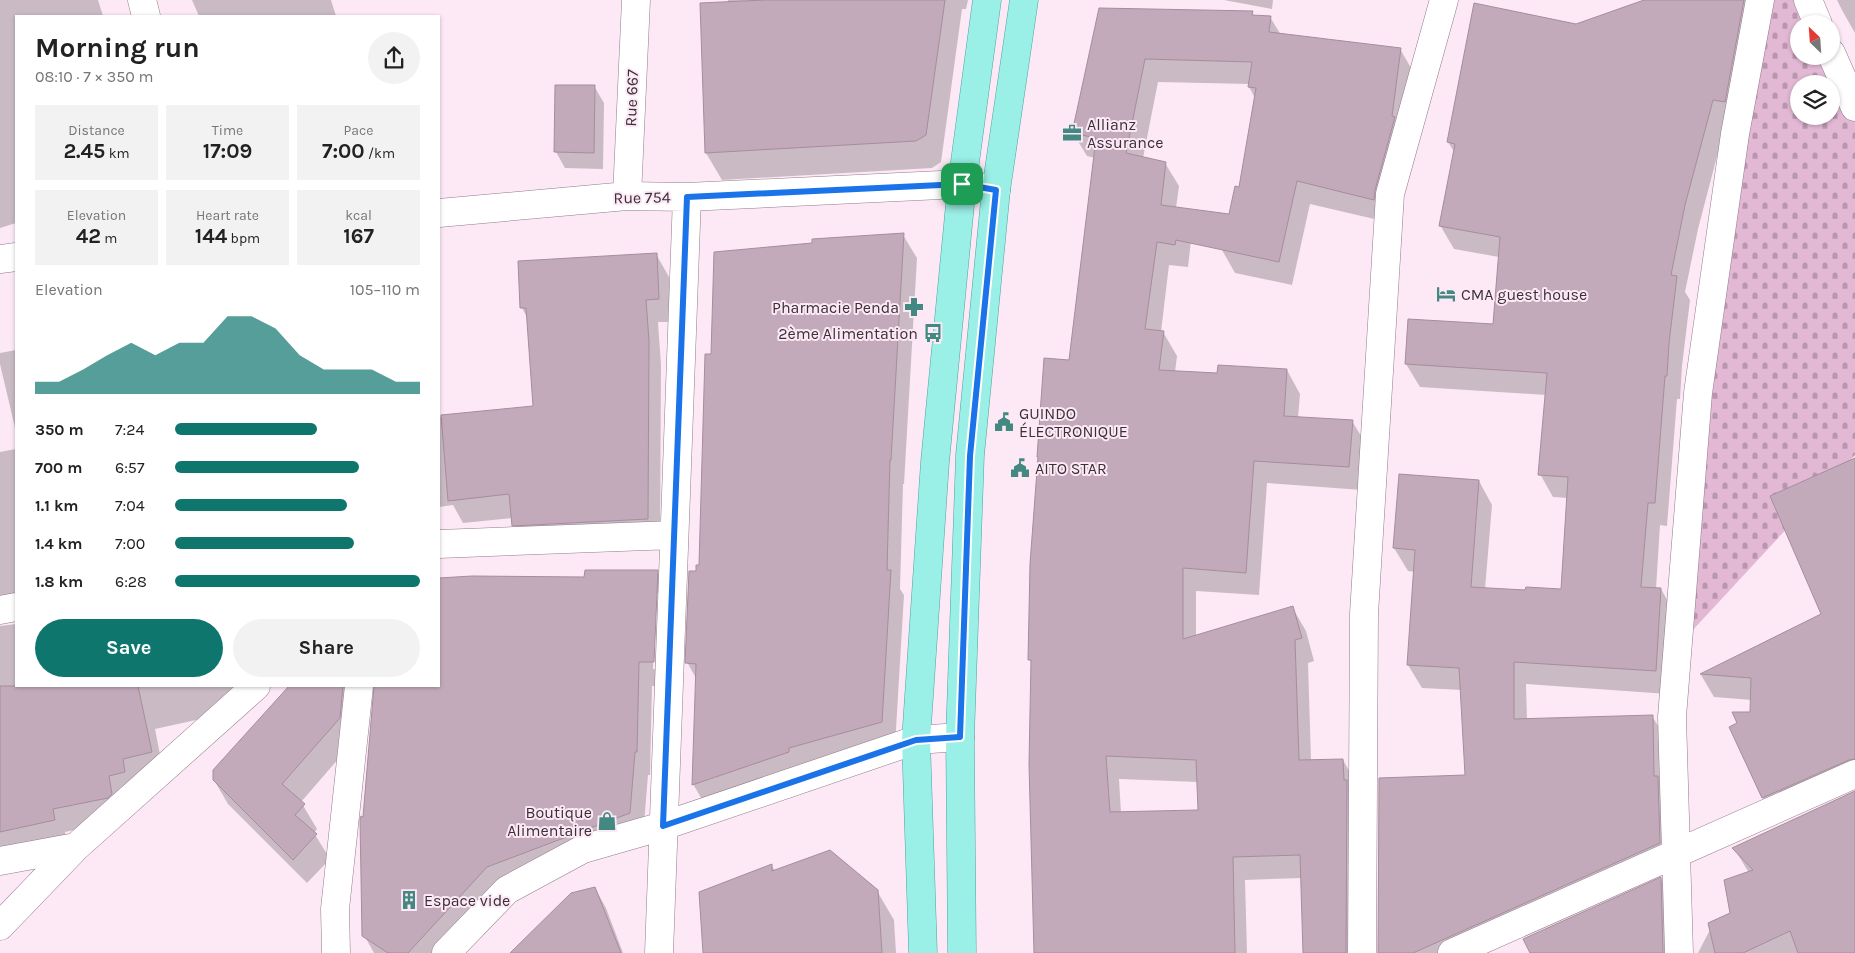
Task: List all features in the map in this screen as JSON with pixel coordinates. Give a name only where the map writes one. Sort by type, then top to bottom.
[{"type":"main road","points":[[923,953],[916,740],[935,462],[962,184],[986,0]]},
{"type":"main road","points":[[962,953],[960,737],[970,456],[996,190],[1024,0]]},
{"type":"street","points":[[142,0],[146,15]]},
{"type":"street","name":"Rue 667","points":[[627,196],[636,0]]},
{"type":"street","points":[[1362,953],[1364,614],[1390,194],[1444,0]]},
{"type":"street","points":[[1679,953],[1672,717],[1698,393],[1736,134],[1760,0]]},
{"type":"street","points":[[1808,0],[1814,15]]},
{"type":"street","points":[[1836,65],[1855,107]]},
{"type":"street","name":"Rue 754","points":[[440,213],[627,196],[687,197],[962,184],[996,190]]},
{"type":"street","points":[[659,953],[687,197]]},
{"type":"street","points":[[0,259],[15,257]]},
{"type":"street","points":[[440,544],[674,535]]},
{"type":"street","points":[[0,610],[15,607]]},
{"type":"street","points":[[0,926],[76,847],[255,687]]},
{"type":"street","points":[[336,953],[335,909],[359,687]]},
{"type":"street","points":[[446,953],[507,890],[583,849],[663,826],[916,740],[960,737]]},
{"type":"street","points":[[1452,953],[1855,774]]},
{"type":"street","points":[[0,861],[76,847]]},
{"type":"green space","points":[[1762,0],[1808,0],[1814,15],[1790,15],[1790,65],[1835,65],[1840,75],[1790,75],[1790,125],[1840,125],[1840,75],[1855,107],[1855,455],[1678,646]]},
{"type":"building","points":[[765,0],[945,0],[926,135],[916,141],[705,153],[700,3]]},
{"type":"building","points":[[1644,0],[1744,0],[1725,102],[1713,100],[1685,205],[1671,275],[1677,276],[1667,376],[1665,376],[1655,503],[1648,503],[1641,587],[1661,588],[1656,671],[1514,662],[1514,719],[1653,715],[1654,776],[1658,776],[1660,843],[1413,953],[1378,953],[1379,778],[1465,775],[1459,668],[1407,665],[1415,550],[1393,548],[1399,474],[1479,480],[1471,587],[1525,590],[1526,587],[1561,589],[1568,477],[1538,475],[1547,373],[1405,364],[1408,319],[1493,324],[1500,237],[1439,226],[1455,144],[1447,142],[1474,3],[1576,24]]},
{"type":"building","points":[[1099,8],[1253,11],[1252,15],[1271,16],[1269,32],[1401,48],[1392,116],[1395,117],[1374,200],[1297,181],[1279,262],[1176,240],[1175,245],[1157,242],[1145,329],[1164,331],[1159,370],[1217,373],[1218,365],[1287,369],[1284,416],[1353,420],[1349,467],[1254,461],[1246,573],[1183,568],[1183,639],[1293,606],[1302,638],[1295,640],[1299,760],[1343,759],[1344,780],[1347,780],[1346,953],[1303,953],[1300,855],[1233,857],[1235,953],[1034,953],[1029,764],[1031,660],[1028,660],[1030,564],[1044,358],[1069,360],[1096,138],[1072,133]],"holes":[[[1145,59],[1252,62],[1248,87],[1256,88],[1239,187],[1235,186],[1229,214],[1161,205],[1166,162],[1126,153]],[[1106,756],[1196,760],[1198,810],[1110,812]]]},
{"type":"building","points":[[555,85],[595,85],[594,153],[554,152]]},
{"type":"building","points":[[904,233],[890,460],[887,570],[891,570],[882,722],[789,748],[789,752],[692,785],[696,664],[685,663],[689,571],[696,571],[696,565],[699,565],[705,354],[711,354],[714,252],[812,243],[812,239]]},
{"type":"building","points":[[657,253],[659,299],[646,300],[649,341],[648,519],[512,526],[509,494],[448,501],[441,415],[533,406],[526,308],[520,308],[518,261]]},
{"type":"building","points":[[1855,458],[1855,759],[1762,798],[1729,727],[1737,723],[1732,712],[1750,712],[1751,678],[1700,674],[1821,614],[1770,496]]},
{"type":"building","points":[[585,570],[658,570],[654,662],[639,662],[637,752],[635,752],[630,813],[487,867],[408,953],[388,953],[362,936],[360,819],[361,816],[363,817],[374,687],[440,687],[440,578],[472,576],[584,577]]},
{"type":"building","points":[[0,686],[138,687],[152,752],[123,759],[125,772],[109,776],[112,794],[108,798],[53,809],[55,820],[0,832]]},
{"type":"building","points":[[288,687],[343,687],[340,718],[282,784],[305,804],[295,815],[317,834],[293,860],[213,780],[213,770]]},
{"type":"building","points":[[1855,791],[1855,953],[1798,953],[1790,931],[1743,953],[1715,953],[1708,923],[1730,913],[1724,880],[1753,870],[1732,848]]},
{"type":"building","points":[[830,850],[878,890],[882,953],[703,953],[699,892],[772,864],[772,871]]},
{"type":"building","points":[[1661,877],[1663,953],[1530,953],[1523,939]]},
{"type":"building","points":[[595,887],[621,953],[510,953],[571,893]]},
{"type":"place","name":"Allianz Assurance","points":[[1072,133]]},
{"type":"place","name":"CMA guest house","points":[[1446,294]]},
{"type":"place","name":"Pharmacie Penda","points":[[914,307]]},
{"type":"place","name":"2ème Alimentation","points":[[933,333]]},
{"type":"place","name":"GUINDO ÉLECTRONIQUE","points":[[1004,422]]},
{"type":"place","name":"AITO STAR","points":[[1020,468]]},
{"type":"place","name":"Boutique Alimentaire","points":[[607,821]]},
{"type":"place","name":"Espace vide","points":[[409,900]]},
{"type":"route","points":[[962,184],[996,190],[970,456],[960,737],[916,740],[663,826],[687,197],[962,184]]}]
